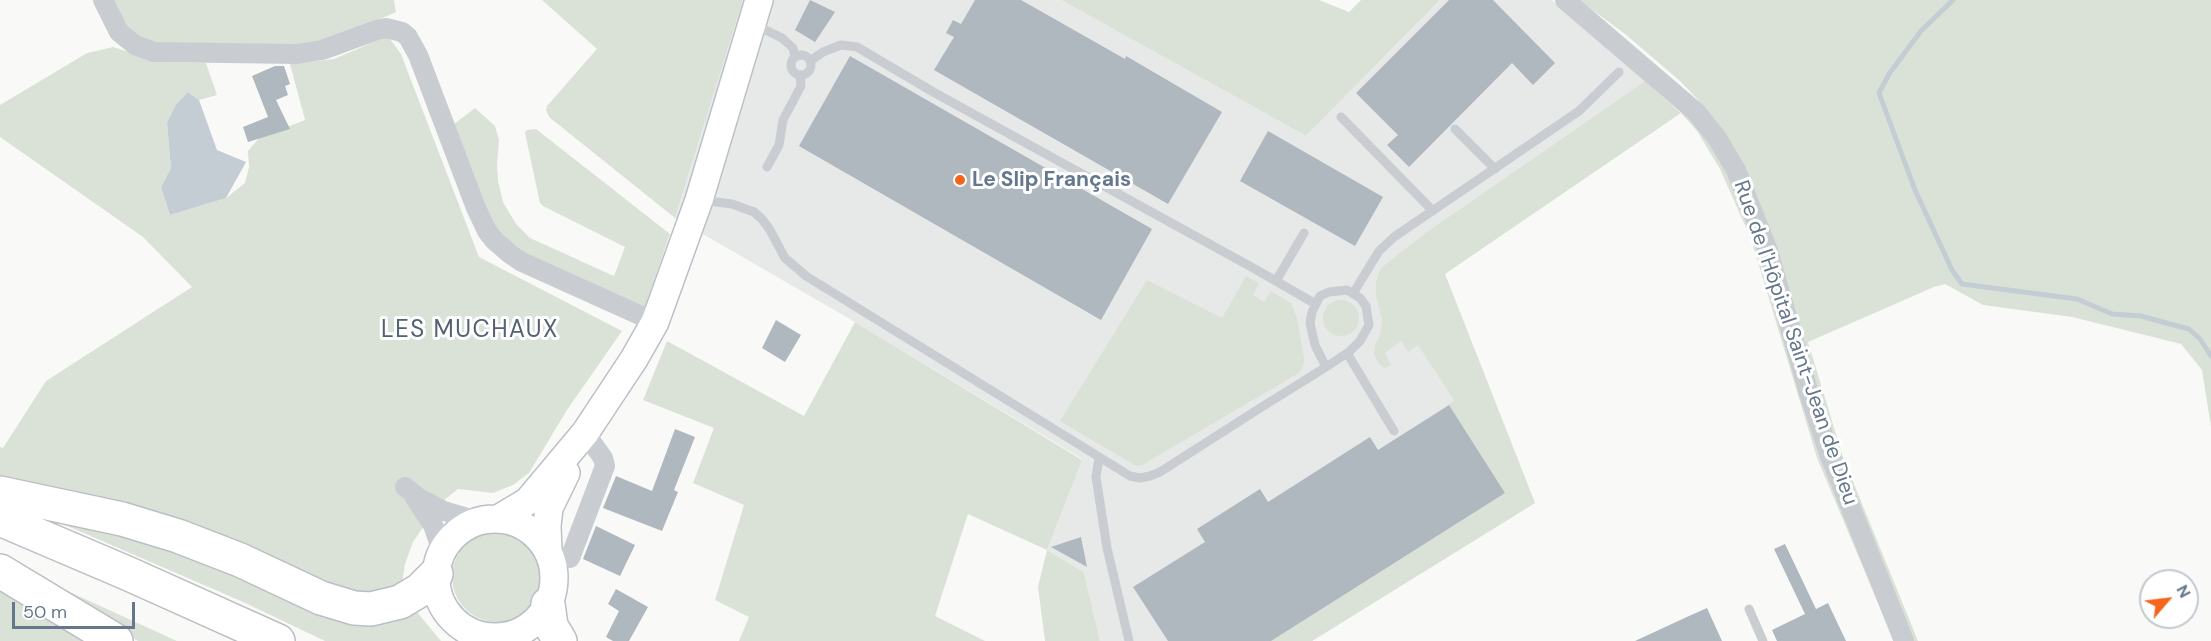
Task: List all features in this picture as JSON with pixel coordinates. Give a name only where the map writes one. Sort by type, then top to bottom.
[{"type":"highway","points":[[0,494],[122,519],[168,533],[240,560],[321,598],[354,608],[371,609],[400,602],[420,590],[439,562]]},
{"type":"highway","points":[[0,519],[278,641]]},
{"type":"highway","points":[[0,544],[224,641]]},
{"type":"highway","points":[[0,571],[116,641]]},
{"type":"highway","points":[[533,623],[551,626],[560,641]]},
{"type":"main road","points":[[585,433],[549,508],[547,526],[559,555],[554,578],[533,623],[508,636],[495,637],[480,637],[462,627],[446,611],[437,590],[439,562],[457,532],[528,501],[585,433],[656,322],[699,200],[756,12]]},
{"type":"main road","points":[[488,520],[512,521],[524,526],[559,555]]},
{"type":"street","points":[[103,0],[119,32],[135,45],[154,52],[297,54],[322,50],[377,30],[395,29],[402,32],[408,37],[418,55],[476,208],[487,231],[501,248],[522,262],[656,322]]},
{"type":"street","name":"Rue de l'Hôpital Saint-Jean de Dieu","points":[[1565,0],[1696,112],[1717,138],[1736,170],[1768,250],[1808,390],[1830,456],[1904,641]]},
{"type":"street","points":[[559,555],[605,466],[603,459],[585,433]]},
{"type":"street","points":[[439,562],[437,533],[429,518],[405,487],[419,498],[444,511],[488,520]]},
{"type":"lane","points":[[756,12],[793,48],[795,57]]},
{"type":"lane","points":[[810,61],[841,45],[857,47],[935,93],[1314,303]]},
{"type":"lane","points":[[802,56],[810,61],[809,71],[800,75],[794,73],[791,68],[791,62],[795,57],[802,56]]},
{"type":"lane","points":[[1354,292],[1379,251],[1394,237],[1579,111],[1619,72]]},
{"type":"lane","points":[[767,167],[779,145],[783,120],[801,86],[800,75]]},
{"type":"lane","points":[[1341,117],[1433,211]]},
{"type":"lane","points":[[1455,129],[1495,169]]},
{"type":"lane","points":[[699,200],[732,204],[754,212],[770,230],[785,258],[806,276],[1130,476],[1140,478],[1150,476],[1326,367],[1347,353],[1360,342],[1369,325],[1366,306],[1354,292],[1347,290],[1329,292],[1320,296],[1314,303],[1310,323],[1315,345],[1326,367]]},
{"type":"lane","points":[[1276,281],[1304,233]]},
{"type":"lane","points":[[1347,353],[1394,431]]},
{"type":"lane","points":[[1100,458],[1096,477],[1105,536],[1129,641]]},
{"type":"lane","points":[[1749,609],[1763,641]]},
{"type":"shaded area","points":[[111,0],[394,0],[396,12],[330,41],[312,45],[171,48],[127,32]]},
{"type":"shaded area","points":[[542,0],[743,0],[675,218],[549,117],[547,106],[597,49]]},
{"type":"shaded area","points":[[743,0],[1061,0],[1306,136],[1440,0],[1552,0],[1645,81],[1428,231],[1535,503],[1312,641],[1100,641],[1084,572],[1047,550],[1082,459],[855,322],[675,218]]},
{"type":"shaded area","points":[[1061,0],[1319,0],[1349,12],[1361,0],[1440,0],[1306,136]]},
{"type":"shaded area","points":[[1579,0],[2211,0],[2211,427],[2202,370],[2181,344],[2072,317],[1983,305],[1945,284],[1808,342],[1843,457],[1918,641],[1894,641],[1817,458],[1751,239],[1720,169],[1697,131],[1681,113],[1699,101],[1680,81],[1625,34]]},
{"type":"shaded area","points":[[388,36],[401,54],[479,257],[622,331],[567,410],[529,473],[513,485],[493,493],[458,489],[443,501],[408,480],[424,526],[413,542],[405,564],[401,589],[356,597],[0,481],[0,447],[3,448],[46,381],[192,287],[143,237],[0,137],[0,105],[87,53],[113,47],[162,62],[206,63],[217,95],[199,100],[188,92],[167,123],[171,168],[161,187],[170,215],[226,198],[245,183],[249,167],[248,151],[259,138],[305,120],[290,64],[334,59]]},
{"type":"shaded area","points":[[1645,81],[1681,113],[1445,274],[1535,503],[1312,641],[1271,641],[1505,493],[1449,405],[1454,400],[1418,345],[1408,352],[1401,341],[1385,353],[1391,365],[1385,368],[1379,364],[1374,354],[1382,320],[1376,296],[1376,281],[1381,268],[1428,231]]},
{"type":"shaded area","points":[[188,92],[199,100],[217,150],[246,162],[226,198],[170,215],[161,187],[171,168],[167,123],[176,105]]},
{"type":"shaded area","points":[[475,108],[495,126],[499,140],[498,181],[503,202],[516,224],[530,238],[614,276],[625,247],[540,203],[525,133],[527,130],[536,129],[670,234],[645,307],[513,249],[494,234],[454,124]]},
{"type":"shaded area","points":[[1246,276],[1259,283],[1253,295],[1264,302],[1271,291],[1291,303],[1297,318],[1304,358],[1299,373],[1142,465],[1136,466],[1060,421],[1147,280],[1222,318]]},
{"type":"shaded area","points":[[1341,300],[1354,305],[1359,318],[1354,331],[1341,336],[1328,331],[1323,318],[1328,305]]},
{"type":"shaded area","points":[[855,322],[1082,460],[1047,550],[968,514],[935,616],[985,641],[739,641],[749,617],[715,600],[744,505],[693,483],[714,428],[643,400],[667,341],[804,416]]},
{"type":"shaded area","points":[[26,508],[412,606],[441,641],[325,641],[243,602]]},
{"type":"shaded area","points":[[497,532],[514,536],[529,545],[538,560],[542,577],[538,594],[529,609],[514,618],[497,622],[480,618],[465,609],[456,594],[452,577],[456,560],[465,545],[480,536]]},
{"type":"shaded area","points":[[1047,550],[1084,572],[1100,641],[1045,641],[1038,587]]},
{"type":"shaded area","points":[[39,578],[177,641],[138,641]]},
{"type":"shaded area","points":[[0,588],[89,641],[0,641]]},
{"type":"building","points":[[810,0],[835,12],[815,42],[795,30]]},
{"type":"building","points":[[975,0],[1021,0],[1125,59],[1126,56],[1222,112],[1168,204],[934,70],[954,37],[946,33],[953,20],[961,24]]},
{"type":"building","points":[[1449,0],[1493,0],[1555,63],[1533,85],[1512,63],[1409,167],[1387,145],[1398,135],[1356,93]]},
{"type":"building","name":"Le Slip Français","points":[[850,56],[1152,229],[1101,320],[799,146]]},
{"type":"building","points":[[275,66],[284,66],[290,84],[285,86],[288,95],[276,100],[290,129],[248,142],[243,127],[268,117],[252,76]]},
{"type":"building","points":[[1268,131],[1383,197],[1355,246],[1240,181]]},
{"type":"building","points":[[776,320],[801,335],[785,362],[762,348]]},
{"type":"building","points":[[1449,405],[1505,493],[1271,641],[1168,641],[1133,587],[1205,542],[1197,529],[1260,489],[1268,502],[1370,437],[1378,450]]},
{"type":"building","points":[[675,429],[695,437],[674,490],[678,492],[662,531],[603,508],[616,476],[652,491]]},
{"type":"building","points":[[596,526],[635,545],[620,576],[583,559]]},
{"type":"building","points":[[1081,537],[1087,567],[1051,547]]},
{"type":"building","points":[[1785,544],[1816,609],[1828,603],[1846,641],[1777,641],[1772,630],[1805,614],[1774,549]]},
{"type":"building","points":[[616,589],[648,607],[629,641],[613,641],[606,637],[619,611],[608,604]]},
{"type":"building","points":[[1707,608],[1722,641],[1635,641],[1689,616]]},
{"type":"waterway","points":[[1953,0],[1921,31],[1889,74],[1879,93],[1915,190],[1952,270],[1962,284],[2077,299],[2112,314],[2141,316],[2189,329],[2200,339],[2211,356]]},
{"type":"place","name":"Le Slip Français","points":[[960,180]]},
{"type":"district","name":"LES MUCHAUX","points":[[470,331]]}]
